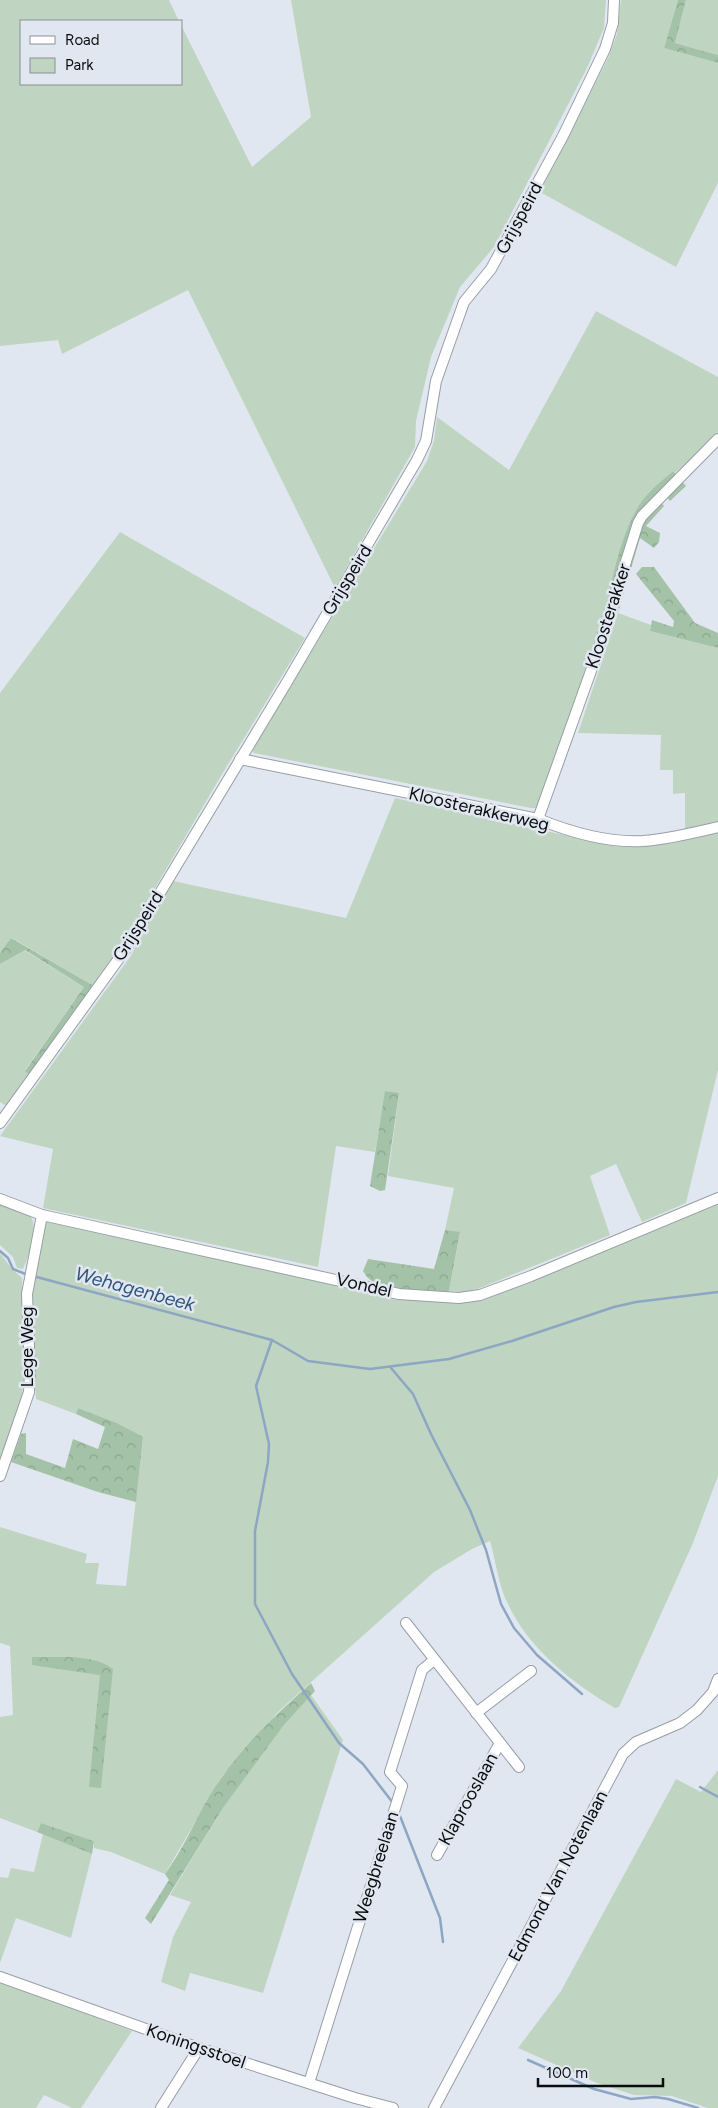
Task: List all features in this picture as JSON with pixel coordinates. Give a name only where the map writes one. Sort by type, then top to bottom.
[{"type":"street","name":"Grijspeird","points":[[0,1123],[128,946],[417,460],[426,441],[436,381],[464,302],[491,269],[563,136],[605,49],[612,24],[614,0]]},
{"type":"street","name":"Kloosterakker","points":[[538,819],[597,654],[638,523],[642,516],[718,439]]},
{"type":"street","name":"Kloosterakkerweg","points":[[240,759],[538,819],[555,826],[595,836],[640,841],[662,839],[718,827]]},
{"type":"street","name":"Vondel","points":[[0,1199],[42,1215],[399,1294],[459,1298],[480,1295],[531,1276],[718,1198]]},
{"type":"street","name":"Lege Weg","points":[[0,1476],[29,1392],[27,1294],[42,1215]]},
{"type":"street","name":"Klaprooslaan","points":[[406,1623],[519,1768]]},
{"type":"street","name":"Weegbreelaan","points":[[309,2083],[402,1786],[390,1772],[422,1670],[434,1660]]},
{"type":"street","points":[[476,1713],[531,1671]]},
{"type":"street","name":"Edmond Van Notenlaan","points":[[434,2108],[623,1754],[636,1742],[680,1723],[713,1692],[718,1679]]},
{"type":"street","name":"Klaprooslaan","points":[[437,1855],[500,1743]]},
{"type":"street","name":"Koningsstoel","points":[[0,1978],[199,2048],[393,2108]]},
{"type":"street","points":[[165,2106],[199,2048]]},
{"type":"green space","points":[[0,0],[169,0],[179,20],[20,20],[20,85],[182,85],[182,27],[252,167],[311,117],[291,0],[606,0],[604,28],[587,68],[494,247],[460,287],[431,357],[416,421],[415,447],[335,588],[188,290],[62,354],[58,340],[0,346]]},
{"type":"green space","points":[[621,0],[678,0],[664,48],[718,63],[718,183],[676,267],[540,192],[609,56],[617,34]]},
{"type":"green space","points":[[678,0],[686,0],[675,43],[718,55],[718,63],[664,48]]},
{"type":"green space","points":[[686,0],[718,0],[718,55],[675,43]]},
{"type":"green space","points":[[596,311],[718,377],[718,433],[698,453],[675,473],[673,471],[644,499],[633,516],[622,543],[605,611],[541,803],[536,808],[531,808],[254,753],[252,750],[427,461],[434,441],[437,417],[509,470]]},
{"type":"green space","points":[[673,471],[686,486],[670,501],[666,496],[660,501],[664,506],[646,526],[660,533],[659,542],[654,548],[640,538],[618,613],[605,611],[623,540],[634,513],[649,493]]},
{"type":"green space","points":[[120,532],[305,638],[125,939],[94,986],[12,938],[0,953],[0,693]]},
{"type":"green space","points":[[642,567],[654,567],[695,623],[718,633],[718,648],[650,631],[652,620],[673,627],[674,621],[636,574]]},
{"type":"green space","points":[[618,613],[651,625],[650,631],[718,648],[718,821],[685,830],[685,793],[673,794],[673,770],[660,770],[661,735],[578,733]]},
{"type":"green space","points":[[395,798],[583,839],[638,847],[718,831],[718,1070],[686,1203],[642,1222],[616,1164],[590,1176],[610,1235],[480,1288],[464,1292],[449,1291],[460,1233],[445,1230],[454,1188],[388,1176],[399,1094],[386,1091],[375,1152],[336,1146],[318,1267],[43,1208],[53,1149],[0,1136],[130,957],[173,881],[346,918]]},
{"type":"green space","points":[[11,938],[94,986],[31,1076],[25,1071],[84,987],[25,950],[0,964],[0,953]]},
{"type":"green space","points":[[24,950],[84,987],[25,1070],[31,1076],[8,1107],[0,1102],[0,964]]},
{"type":"green space","points":[[385,1091],[399,1093],[385,1190],[380,1191],[370,1186]]},
{"type":"green space","points":[[718,1203],[718,1476],[693,1543],[619,1707],[615,1708],[583,1688],[553,1664],[527,1635],[505,1597],[499,1581],[490,1541],[472,1549],[434,1572],[281,1709],[222,1776],[165,1874],[111,1852],[94,1848],[94,1841],[41,1823],[37,1832],[0,1818],[0,1717],[13,1715],[10,1646],[0,1643],[0,1527],[87,1554],[85,1563],[99,1563],[96,1584],[126,1586],[143,1438],[117,1423],[78,1408],[76,1414],[36,1399],[31,1310],[33,1279],[46,1220],[462,1302]]},
{"type":"green space","points":[[0,1204],[23,1212],[30,1216],[33,1221],[32,1242],[23,1269],[17,1268],[13,1257],[0,1245]]},
{"type":"green space","points":[[445,1230],[460,1232],[449,1291],[422,1291],[381,1285],[368,1278],[363,1271],[368,1259],[434,1269]]},
{"type":"green space","points":[[0,1253],[12,1269],[22,1278],[24,1379],[21,1402],[0,1460]]},
{"type":"green space","points":[[78,1408],[117,1423],[143,1437],[136,1502],[98,1492],[11,1462],[21,1434],[26,1433],[26,1454],[65,1468],[73,1439],[98,1449],[105,1427],[76,1414]]},
{"type":"green space","points":[[32,1657],[85,1658],[105,1664],[113,1669],[101,1788],[89,1787],[100,1675],[32,1665]]},
{"type":"green space","points":[[311,1683],[315,1691],[284,1725],[223,1808],[151,1924],[145,1918],[169,1880],[165,1874],[219,1781],[255,1736]]},
{"type":"green space","points":[[311,1695],[343,1740],[263,1993],[190,1973],[185,1991],[161,1982],[173,1937],[191,1902],[170,1895],[223,1808],[284,1725]]},
{"type":"green space","points":[[718,1770],[718,2108],[708,2108],[672,2096],[634,2095],[597,2083],[518,2048],[561,1991],[676,1779],[701,1792]]},
{"type":"green space","points":[[41,1823],[94,1841],[92,1854],[37,1832]]},
{"type":"green space","points":[[43,1834],[92,1854],[71,1938],[16,1918],[0,1963],[0,1877],[8,1878],[11,1868],[34,1872]]},
{"type":"green space","points":[[0,1982],[132,2031],[81,2108],[72,2108],[44,2095],[36,2108],[0,2108]]},
{"type":"waterway","name":"Wehagenbeek","points":[[0,1251],[8,1258],[13,1269],[28,1275]]},
{"type":"waterway","points":[[33,1276],[272,1340],[308,1361],[370,1369],[449,1359],[512,1341],[614,1307],[636,1302],[718,1292]]},
{"type":"waterway","points":[[272,1340],[256,1386],[269,1444],[268,1462],[255,1531],[255,1604],[292,1674],[339,1743],[363,1764],[393,1803]]},
{"type":"waterway","points":[[391,1368],[413,1394],[470,1510],[486,1550],[501,1604],[514,1628],[537,1655],[582,1694]]},
{"type":"waterway","points":[[700,1787],[718,1797]]},
{"type":"waterway","points":[[400,1816],[440,1918],[443,1942]]},
{"type":"waterway","points":[[528,2060],[594,2089],[631,2099],[655,2097],[668,2099],[698,2108]]}]
